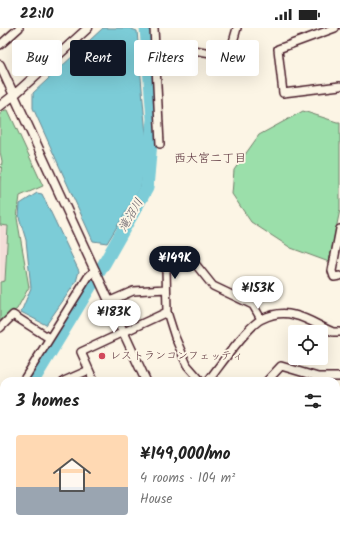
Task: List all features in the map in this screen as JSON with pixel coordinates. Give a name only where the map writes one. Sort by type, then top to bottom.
[{"type":"street","points":[[0,45],[19,28]]},
{"type":"street","points":[[0,106],[88,28]]},
{"type":"street","points":[[154,28],[155,40]]},
{"type":"street","points":[[198,51],[229,56],[237,28]]},
{"type":"street","points":[[335,28],[278,48],[283,93],[340,86]]},
{"type":"street","points":[[0,65],[144,377]]},
{"type":"street","points":[[157,76],[160,144]]},
{"type":"street","points":[[340,229],[332,271],[334,277],[340,276]]},
{"type":"street","points":[[198,377],[187,365],[175,337],[167,312],[166,268],[193,261],[213,286],[252,305],[261,319]]},
{"type":"street","points":[[25,377],[88,277],[97,273]]},
{"type":"street","points":[[110,301],[133,290],[166,289]]},
{"type":"street","points":[[92,377],[81,352],[167,312]]},
{"type":"street","points":[[211,377],[251,327],[261,319],[274,314],[284,313],[296,315],[333,332],[340,332]]},
{"type":"street","points":[[0,328],[13,315],[49,338]]},
{"type":"street","points":[[271,377],[281,366],[318,377],[340,377]]},
{"type":"street","points":[[73,377],[89,370]]},
{"type":"shaded area","points":[[0,226],[7,226],[5,281],[0,281]]},
{"type":"green space","points":[[5,110],[8,110],[43,186],[20,196],[17,218],[29,287],[17,309],[0,321],[0,282],[5,281],[8,226],[0,225],[0,182],[2,161],[0,152],[0,114]]},
{"type":"green space","points":[[303,111],[340,122],[340,210],[329,262],[291,248],[251,222],[232,194],[234,170],[259,135]]},
{"type":"water","points":[[103,28],[129,28],[137,31],[138,40],[134,40],[134,76],[141,76],[147,147],[141,187],[107,243],[93,241],[33,108],[33,93],[51,76],[62,76],[62,66],[70,59],[70,76],[126,76],[126,40],[90,40]]},
{"type":"water","points":[[37,193],[42,194],[79,271],[76,282],[46,325],[21,312],[31,288],[26,240],[19,217],[20,204]]},
{"type":"waterway","name":"滝沼川","points":[[35,377],[104,264],[147,188],[153,119],[146,28]]},
{"type":"place","name":"レストランコンフェッティ","points":[[102,356]]},
{"type":"district","name":"西大宮二丁目","points":[[210,158]]}]
